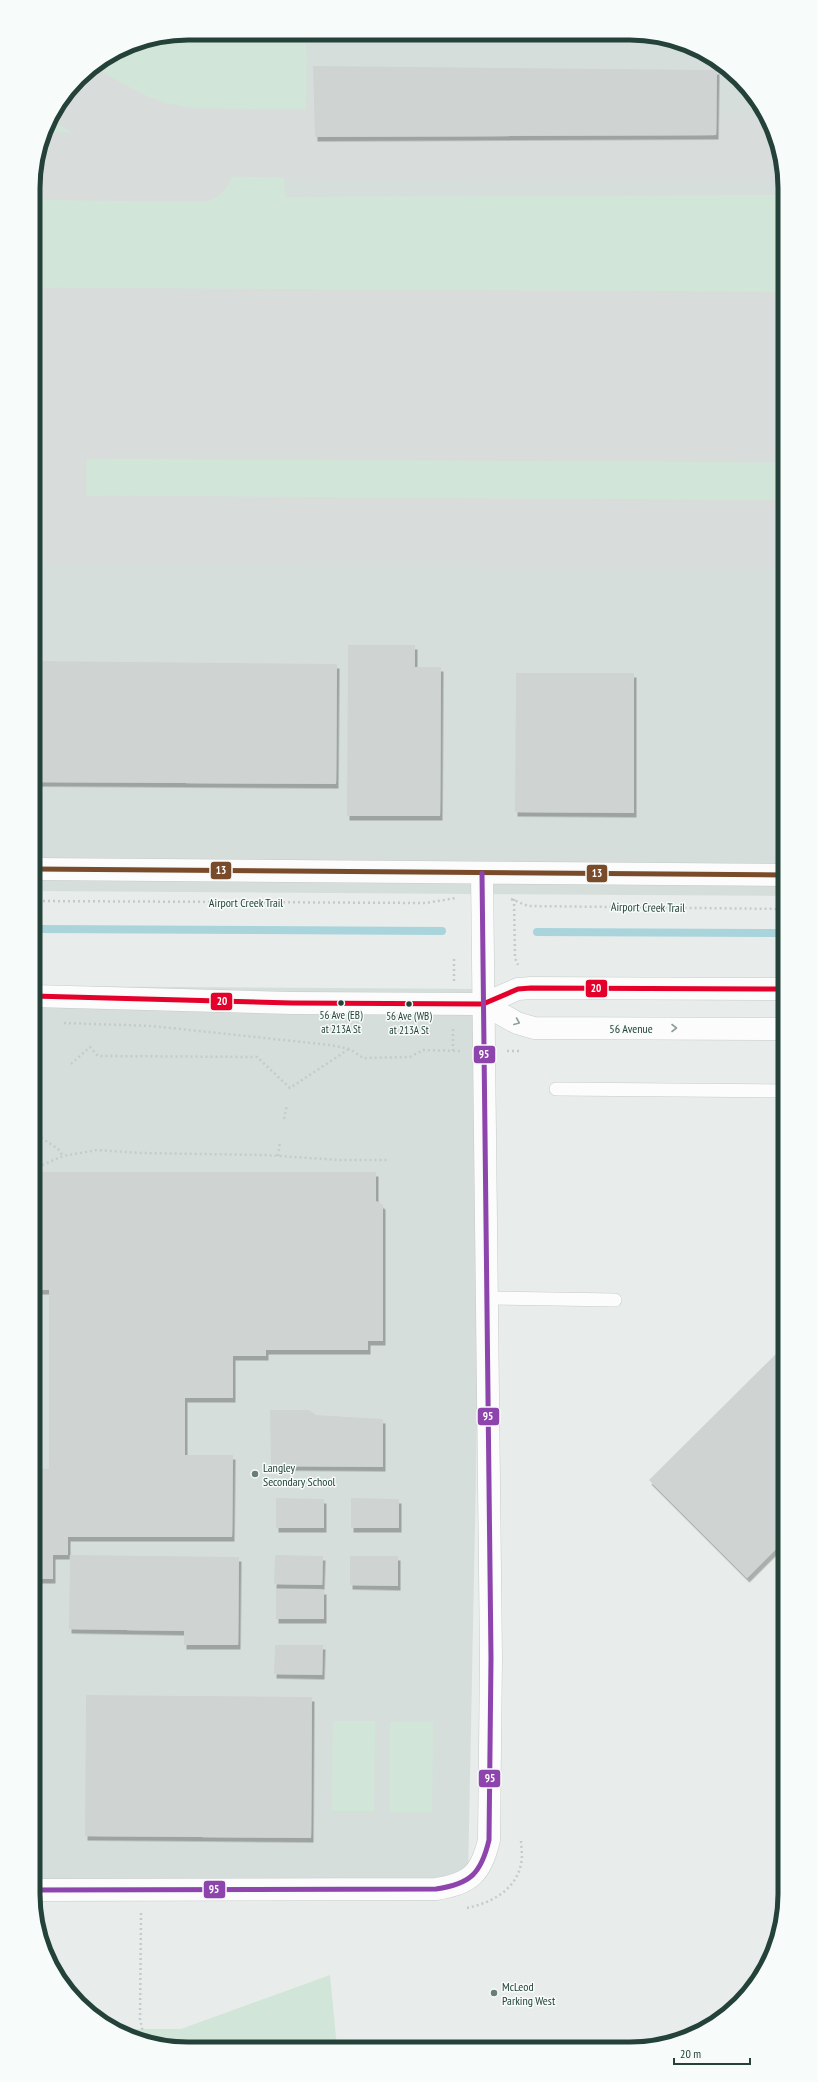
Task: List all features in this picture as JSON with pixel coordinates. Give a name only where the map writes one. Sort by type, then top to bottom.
[{"type":"street","points":[[40,869],[778,875]]},
{"type":"street","points":[[40,1890],[436,1889],[452,1886],[468,1880],[478,1870],[485,1856],[488,1840],[491,1658],[482,873]]},
{"type":"street","name":"56 Avenue","points":[[40,996],[292,1003],[483,1004],[518,989],[531,988],[778,990]]},
{"type":"street","name":"56 Avenue","points":[[483,1004],[517,1023],[534,1028],[778,1029]]},
{"type":"lane","points":[[556,1088],[778,1091]]},
{"type":"lane","points":[[487,1298],[615,1300]]},
{"type":"path","name":"Airport Creek Trail","points":[[40,901],[426,902],[458,898]]},
{"type":"path","name":"Airport Creek Trail","points":[[515,958],[514,899],[528,906],[778,909]]},
{"type":"path","points":[[57,1023],[152,1026],[330,1045],[350,1049],[363,1058],[410,1057],[423,1050],[453,1051]]},
{"type":"path","points":[[71,1064],[90,1047],[98,1056],[257,1056],[290,1088],[350,1049]]},
{"type":"path","points":[[284,1119],[287,1105]]},
{"type":"path","points":[[40,1137],[58,1149],[63,1156]]},
{"type":"path","points":[[278,1156],[280,1142]]},
{"type":"path","points":[[40,1166],[63,1156],[97,1150],[140,1153],[278,1156],[339,1160],[387,1160]]},
{"type":"path","points":[[141,1919],[140,2019],[144,2035]]},
{"type":"shaded area","points":[[178,40],[640,40],[669,45],[696,55],[728,77],[741,90],[753,106],[767,131],[773,149],[778,178],[778,896],[40,891],[40,178],[45,149],[55,122],[77,90],[90,77],[106,65],[131,51],[149,45]]},
{"type":"shaded area","name":"Langley Secondary School","points":[[40,986],[483,989],[484,1068],[468,1880],[40,1890]]},
{"type":"green space","points":[[305,40],[307,60],[305,132],[187,130],[156,126],[135,117],[81,85],[106,65],[122,55],[149,45],[168,41]]},
{"type":"green space","points":[[66,104],[132,142],[151,149],[283,154],[285,197],[778,195],[778,334],[40,329],[40,178],[45,149],[55,122]]},
{"type":"green space","points":[[91,419],[778,423],[778,520],[102,516],[64,479],[64,454]]},
{"type":"green space","points":[[333,1721],[375,1721],[374,1811],[332,1811]]},
{"type":"green space","points":[[390,1722],[433,1722],[432,1812],[390,1812]]},
{"type":"green space","points":[[330,1975],[337,2042],[178,2042],[149,2037],[126,2029],[181,2029]]},
{"type":"building","points":[[313,66],[717,70],[716,135],[315,137]]},
{"type":"building","points":[[348,645],[415,645],[415,667],[441,667],[440,816],[347,816]]},
{"type":"building","points":[[40,661],[337,664],[336,784],[40,782]]},
{"type":"building","points":[[516,673],[634,673],[634,813],[515,812]]},
{"type":"building","points":[[40,1172],[376,1172],[376,1201],[383,1205],[383,1341],[368,1341],[368,1350],[266,1350],[266,1356],[233,1356],[233,1398],[185,1398],[185,1455],[233,1455],[232,1537],[68,1537],[68,1555],[53,1555],[53,1579],[40,1579],[40,1468],[49,1469],[49,1290],[40,1290]]},
{"type":"building","points":[[778,1352],[778,1547],[747,1578],[649,1480]]},
{"type":"building","points":[[270,1410],[309,1410],[316,1415],[383,1419],[383,1467],[271,1466]]},
{"type":"building","points":[[276,1498],[324,1499],[324,1528],[276,1528]]},
{"type":"building","points":[[351,1498],[399,1499],[399,1528],[351,1528]]},
{"type":"building","points":[[70,1555],[239,1557],[238,1645],[184,1645],[184,1631],[69,1629]]},
{"type":"building","points":[[275,1555],[323,1556],[322,1585],[274,1584]]},
{"type":"building","points":[[350,1556],[398,1556],[398,1586],[350,1585]]},
{"type":"building","points":[[276,1589],[324,1590],[324,1619],[276,1619]]},
{"type":"building","points":[[275,1645],[323,1645],[322,1675],[274,1674]]},
{"type":"building","points":[[86,1695],[312,1697],[311,1838],[85,1836]]},
{"type":"waterway","points":[[40,929],[442,931]]},
{"type":"waterway","points":[[537,932],[778,933]]},
{"type":"taxiway","points":[[74,94],[115,118],[144,131],[176,140],[194,142],[483,147],[773,148]]},
{"type":"taxiway","points":[[41,166],[199,168]]},
{"type":"taxiway","points":[[52,529],[53,373]]},
{"type":"taxiway","points":[[40,529],[778,534]]},
{"type":"runway","points":[[40,373],[778,377]]},
{"type":"transit line","name":"13","points":[[40,869],[778,875]]},
{"type":"transit line","name":"95","points":[[40,1890],[436,1889],[448,1887],[466,1880],[478,1869],[486,1852],[489,1840],[491,1658],[482,873]]},
{"type":"transit line","name":"20","points":[[40,996],[292,1003],[483,1004],[518,989],[531,988],[778,989]]},
{"type":"place","name":"56 Ave (EB) at 213A St","points":[[341,1003]]},
{"type":"place","name":"56 Ave (WB) at 213A St","points":[[409,1004]]},
{"type":"place","name":"Langley Secondary School","points":[[255,1474]]},
{"type":"place","name":"McLeod Parking West","points":[[494,1993]]}]
